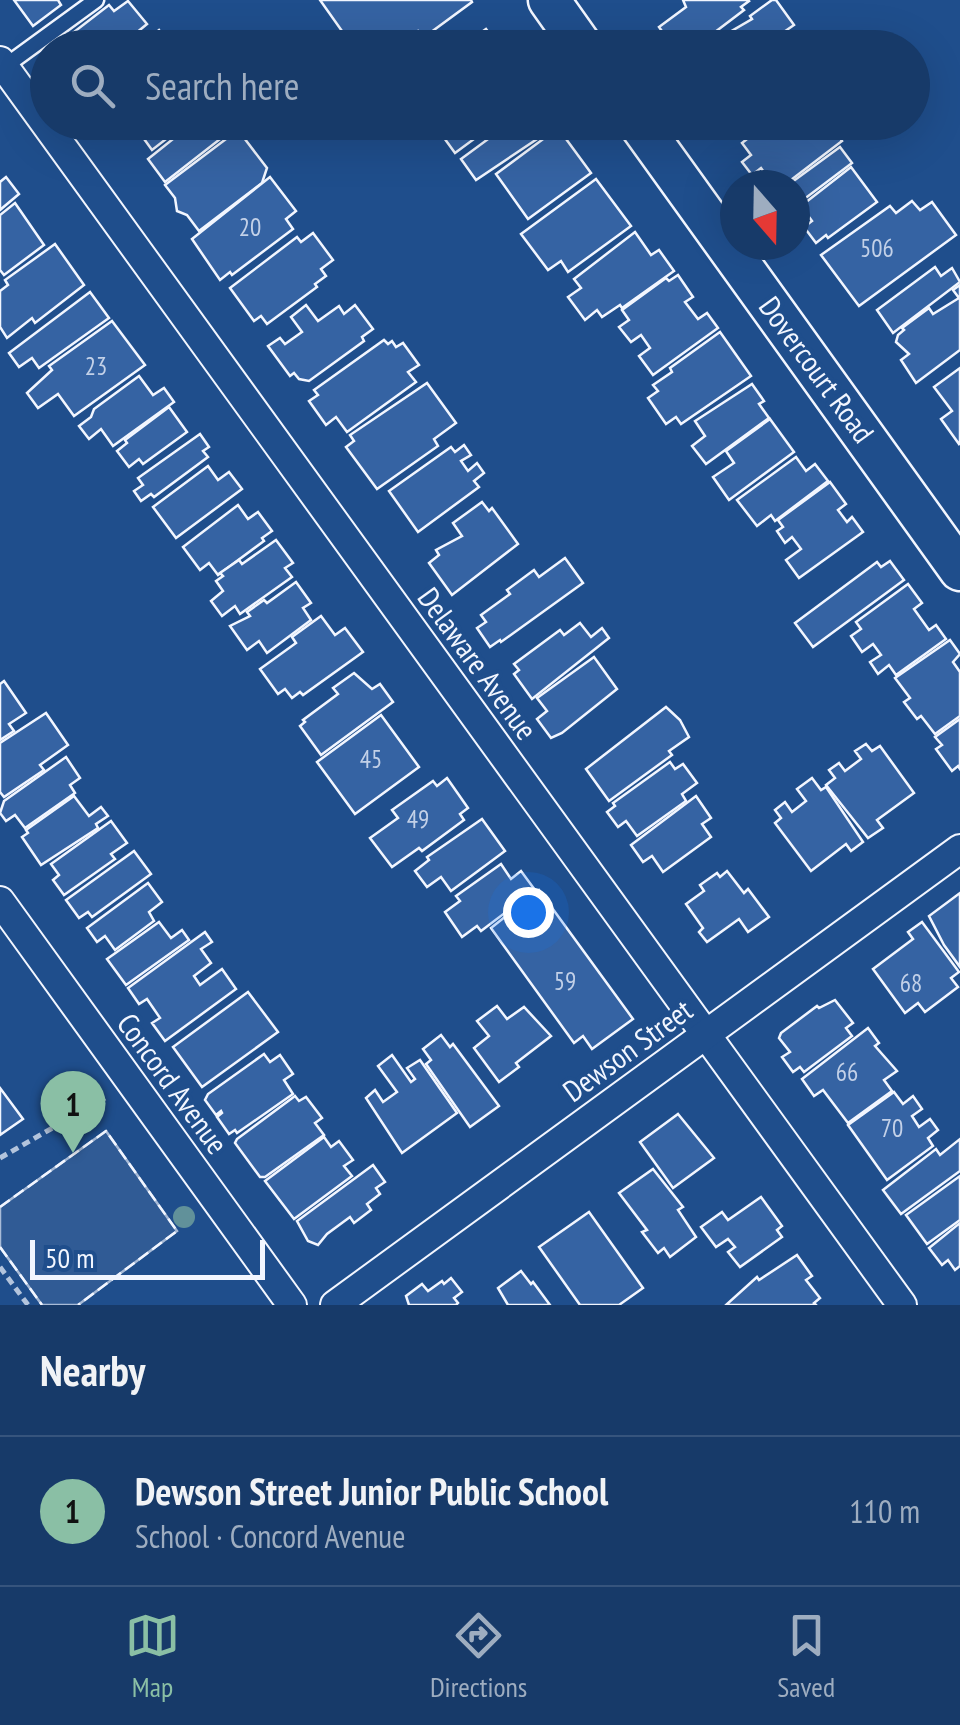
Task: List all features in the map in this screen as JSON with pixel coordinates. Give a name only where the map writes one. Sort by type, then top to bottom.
[{"type":"street","points":[[549,0],[571,30]]},
{"type":"street","name":"Delaware Avenue","points":[[2,64],[30,103]]},
{"type":"street","name":"Delaware Avenue","points":[[57,140],[902,1305]]},
{"type":"street","name":"Dovercourt Road","points":[[651,140],[960,570]]},
{"type":"street","name":"Dewson Street","points":[[335,1305],[960,849]]},
{"type":"street","name":"Concord Avenue","points":[[0,902],[292,1305]]},
{"type":"lane","points":[[52,30],[96,0]]},
{"type":"lane","points":[[2,64],[30,45]]},
{"type":"path","points":[[0,1158],[112,1093]]},
{"type":"path","points":[[0,1268],[28,1305]]},
{"type":"shaded area","points":[[106,1131],[177,1231],[78,1305],[42,1305],[0,1247],[0,1207]]},
{"type":"building","points":[[14,0],[58,0],[61,5],[33,26]]},
{"type":"building","points":[[320,0],[472,2],[434,30],[341,30]]},
{"type":"building","points":[[683,0],[749,1],[741,7],[744,10],[718,30],[661,30],[659,27],[686,7]]},
{"type":"building","points":[[776,0],[794,25],[787,30],[733,30],[752,19],[750,16]]},
{"type":"building","points":[[128,1],[147,24],[140,30],[77,30],[109,5],[114,11]]},
{"type":"building","points":[[145,140],[165,140],[152,150]]},
{"type":"building","points":[[172,140],[219,140],[165,182],[148,159]]},
{"type":"building","points":[[225,140],[246,140],[267,168],[262,183],[199,231],[187,215],[177,211],[175,198],[165,185]]},
{"type":"building","points":[[446,140],[473,140],[455,153]]},
{"type":"building","points":[[487,140],[536,140],[476,180],[461,159]]},
{"type":"building","points":[[542,140],[567,140],[591,173],[528,219],[496,174]]},
{"type":"building","points":[[746,140],[842,141],[804,170],[748,170],[742,162],[751,155],[742,143]]},
{"type":"building","points":[[840,147],[852,163],[810,195],[809,170]]},
{"type":"building","points":[[851,167],[877,202],[816,243],[810,235],[810,199]]},
{"type":"building","points":[[6,177],[19,194],[0,210],[0,182]]},
{"type":"building","points":[[270,177],[296,211],[286,219],[293,229],[220,280],[192,239]]},
{"type":"building","points":[[596,179],[631,226],[568,272],[561,261],[548,270],[521,234]]},
{"type":"building","points":[[912,201],[920,210],[932,202],[956,235],[859,306],[821,255],[890,206],[896,213]]},
{"type":"building","points":[[15,203],[44,245],[4,275],[0,270],[0,215]]},
{"type":"building","points":[[635,232],[651,255],[659,250],[674,271],[622,308],[620,305],[602,317],[597,310],[585,320],[568,297],[581,288],[574,279]]},
{"type":"building","points":[[313,233],[333,260],[321,269],[326,276],[267,324],[261,316],[254,321],[230,288],[297,237],[301,242]]},
{"type":"building","points":[[55,244],[84,285],[35,323],[32,318],[7,338],[0,327],[0,291],[8,285],[5,280]]},
{"type":"building","points":[[935,267],[941,276],[952,268],[960,282],[893,333],[877,310]]},
{"type":"building","points":[[678,275],[693,297],[685,302],[698,319],[707,313],[718,328],[653,375],[639,356],[650,348],[641,335],[631,342],[619,327],[629,320],[622,310],[666,278],[669,281]]},
{"type":"building","points":[[960,285],[960,350],[916,383],[901,360],[909,354],[896,342],[898,335],[929,308],[933,314],[959,298],[953,290]]},
{"type":"building","points":[[90,292],[109,318],[39,368],[32,358],[19,367],[9,353]]},
{"type":"building","points":[[306,305],[318,321],[339,306],[344,314],[355,305],[373,329],[362,337],[364,341],[309,381],[294,373],[290,376],[268,346],[280,338],[285,344],[302,332],[291,317]]},
{"type":"building","points":[[112,321],[145,365],[74,416],[58,394],[38,408],[27,393],[52,370],[49,366]]},
{"type":"building","points":[[720,332],[751,376],[681,424],[676,417],[666,424],[648,398],[658,391],[653,385]]},
{"type":"building","points":[[384,340],[388,344],[392,341],[396,347],[403,343],[419,365],[408,372],[416,382],[347,432],[336,417],[326,425],[309,401],[318,395],[314,390]]},
{"type":"building","points":[[960,368],[959,444],[941,419],[952,411],[934,387]]},
{"type":"building","points":[[139,376],[153,395],[164,388],[174,402],[113,446],[101,429],[89,439],[79,426],[91,417],[94,409]]},
{"type":"building","points":[[427,383],[456,423],[434,439],[438,446],[377,489],[346,447],[354,441],[350,435]]},
{"type":"building","points":[[752,384],[764,401],[759,404],[769,418],[706,464],[692,446],[705,436],[695,421]]},
{"type":"building","points":[[169,407],[187,432],[143,464],[139,459],[129,467],[117,451],[127,443],[125,440]]},
{"type":"building","points":[[770,419],[794,452],[729,500],[713,477],[734,463],[726,451]]},
{"type":"building","points":[[200,434],[209,447],[203,451],[208,457],[154,497],[151,494],[141,501],[134,491],[143,485],[138,478]]},
{"type":"building","points":[[464,445],[471,455],[461,461],[468,471],[477,463],[484,473],[474,481],[479,487],[418,532],[389,491],[451,447],[455,452]]},
{"type":"building","points":[[796,457],[806,471],[815,464],[828,481],[775,521],[771,515],[757,526],[737,500]]},
{"type":"building","points":[[208,466],[218,480],[229,472],[242,489],[176,538],[153,507]]},
{"type":"building","points":[[830,482],[846,504],[838,510],[847,522],[852,517],[863,532],[799,578],[786,560],[801,549],[792,537],[785,543],[777,531],[783,527],[778,520]]},
{"type":"building","points":[[482,502],[489,511],[492,508],[518,544],[452,595],[429,563],[439,555],[436,550],[462,536],[453,523]]},
{"type":"building","points":[[238,505],[248,519],[258,512],[272,531],[218,575],[209,563],[200,570],[183,547]]},
{"type":"building","points":[[276,540],[293,563],[285,568],[292,577],[240,614],[235,606],[222,616],[211,601],[223,591],[216,581],[223,576],[220,573],[239,560],[242,564]]},
{"type":"building","points":[[565,558],[583,583],[490,647],[477,628],[486,622],[481,615],[534,570],[539,577]]},
{"type":"building","points":[[890,561],[904,580],[813,647],[795,623],[877,562],[881,567]]},
{"type":"building","points":[[296,582],[311,603],[303,608],[311,620],[267,653],[259,641],[247,650],[230,626]]},
{"type":"building","points":[[908,584],[922,603],[914,609],[929,630],[936,625],[946,639],[896,675],[889,665],[878,674],[870,662],[881,655],[873,644],[862,652],[851,636],[861,629],[856,622]]},
{"type":"building","points":[[321,616],[335,635],[345,628],[363,652],[303,695],[300,692],[292,698],[285,689],[278,694],[260,669],[296,643],[292,637]]},
{"type":"building","points":[[580,623],[591,637],[602,628],[609,638],[532,699],[514,674],[519,670],[514,664],[560,630],[564,635]]},
{"type":"building","points":[[950,640],[960,654],[953,662],[960,672],[960,716],[935,734],[904,702],[910,698],[895,678]]},
{"type":"building","points":[[594,657],[617,689],[551,738],[537,719],[547,711],[537,698]]},
{"type":"building","points":[[354,673],[372,689],[380,684],[393,702],[321,755],[300,726],[338,694],[333,688]]},
{"type":"building","points":[[4,681],[26,713],[9,724],[14,731],[0,740],[0,684]]},
{"type":"building","points":[[666,707],[680,720],[689,737],[669,751],[672,755],[609,801],[586,769]]},
{"type":"building","points":[[46,713],[68,745],[40,765],[44,770],[4,797],[0,792],[0,743]]},
{"type":"building","points":[[381,715],[419,767],[355,814],[317,762]]},
{"type":"building","points":[[960,719],[960,769],[958,766],[952,771],[936,749],[942,745],[935,737]]},
{"type":"building","points":[[866,744],[872,751],[880,746],[914,793],[877,820],[883,828],[868,838],[826,785],[835,778],[829,770],[839,763],[845,771],[861,759],[855,751]]},
{"type":"building","points":[[66,757],[80,778],[70,785],[75,793],[25,828],[15,815],[6,821],[0,813],[4,801]]},
{"type":"building","points":[[670,762],[675,769],[683,764],[697,783],[682,794],[686,801],[637,836],[626,821],[618,827],[607,812],[615,806],[613,803]]},
{"type":"building","points":[[447,778],[468,808],[460,814],[464,820],[422,851],[419,848],[392,867],[370,838],[398,818],[392,810],[433,781],[437,786]]},
{"type":"building","points":[[812,778],[821,790],[826,787],[863,842],[851,851],[846,844],[811,871],[775,823],[781,818],[775,810],[785,802],[792,812],[806,801],[797,789]]},
{"type":"building","points":[[74,796],[89,816],[101,807],[108,816],[96,824],[98,828],[41,865],[22,837],[28,833],[26,830]]},
{"type":"building","points":[[696,796],[711,818],[702,824],[711,837],[663,872],[652,856],[643,862],[631,845]]},
{"type":"building","points":[[482,819],[505,851],[451,891],[441,877],[427,887],[415,871],[429,860],[427,857]]},
{"type":"building","points":[[111,821],[127,843],[111,854],[115,859],[64,895],[53,880],[59,875],[51,864]]},
{"type":"building","points":[[134,851],[151,874],[92,917],[88,912],[79,918],[66,900]]},
{"type":"building","points":[[501,864],[511,879],[521,871],[535,890],[481,931],[477,926],[462,937],[445,912],[460,901],[456,896]]},
{"type":"building","points":[[727,871],[744,893],[748,889],[769,917],[748,932],[739,919],[707,942],[699,932],[703,928],[686,904],[704,891],[700,885]]},
{"type":"building","points":[[148,883],[162,902],[149,912],[154,921],[115,950],[105,936],[97,942],[87,928]]},
{"type":"building","points":[[539,890],[633,1019],[592,1049],[583,1036],[574,1043],[491,928]]},
{"type":"building","points":[[960,893],[960,967],[929,916]]},
{"type":"building","points":[[159,922],[171,938],[182,930],[189,940],[126,985],[107,959]]},
{"type":"building","points":[[922,922],[959,972],[951,978],[958,987],[925,1012],[918,1003],[905,1013],[873,969],[913,939],[908,932]]},
{"type":"building","points":[[205,932],[212,942],[201,949],[211,963],[194,976],[200,985],[222,969],[236,989],[165,1041],[152,1023],[160,1018],[147,999],[139,1004],[128,988]]},
{"type":"building","points":[[248,992],[278,1032],[202,1087],[173,1047]]},
{"type":"building","points":[[835,1000],[853,1023],[846,1028],[852,1036],[804,1072],[800,1067],[793,1072],[782,1057],[790,1052],[779,1038],[781,1033],[817,1006]]},
{"type":"building","points":[[497,1006],[507,1019],[524,1007],[551,1036],[499,1082],[474,1048],[489,1036],[477,1021]]},
{"type":"building","points":[[868,1028],[879,1043],[875,1046],[897,1071],[884,1080],[892,1091],[848,1123],[823,1090],[814,1096],[802,1079]]},
{"type":"building","points":[[441,1035],[450,1047],[453,1044],[499,1106],[470,1127],[426,1064],[431,1060],[423,1049]]},
{"type":"building","points":[[264,1054],[270,1062],[280,1055],[293,1074],[284,1080],[293,1094],[237,1133],[235,1130],[229,1134],[217,1117],[221,1111],[216,1115],[205,1100]]},
{"type":"building","points":[[392,1055],[411,1082],[415,1079],[407,1068],[420,1060],[457,1113],[402,1153],[366,1098],[375,1090],[383,1102],[397,1092],[378,1066]]},
{"type":"building","points":[[0,1088],[23,1119],[0,1135]]},
{"type":"building","points":[[894,1092],[903,1104],[913,1096],[922,1109],[912,1116],[919,1127],[930,1119],[938,1130],[928,1138],[933,1146],[887,1180],[848,1125]]},
{"type":"building","points":[[295,1096],[299,1101],[306,1097],[322,1118],[315,1123],[324,1135],[260,1177],[235,1143]]},
{"type":"building","points":[[678,1114],[714,1158],[673,1188],[640,1142]]},
{"type":"building","points":[[324,1137],[331,1147],[339,1141],[353,1160],[344,1166],[352,1176],[294,1219],[265,1181]]},
{"type":"building","points":[[960,1139],[960,1171],[901,1214],[883,1190],[936,1149],[940,1155]]},
{"type":"building","points":[[373,1165],[385,1182],[376,1188],[380,1194],[367,1204],[371,1210],[354,1223],[350,1217],[318,1245],[308,1241],[297,1221]]},
{"type":"building","points":[[653,1169],[683,1207],[678,1210],[696,1237],[670,1257],[664,1248],[658,1253],[642,1232],[647,1230],[619,1193]]},
{"type":"building","points":[[960,1176],[960,1220],[927,1244],[906,1215]]},
{"type":"building","points":[[761,1197],[782,1226],[777,1230],[782,1237],[740,1267],[728,1252],[735,1247],[728,1239],[716,1247],[701,1227],[722,1212],[728,1220]]},
{"type":"building","points":[[589,1212],[643,1288],[619,1305],[580,1305],[539,1247]]},
{"type":"building","points":[[960,1223],[960,1266],[955,1270],[948,1260],[942,1265],[929,1248]]},
{"type":"building","points":[[797,1255],[812,1276],[806,1280],[820,1298],[816,1305],[726,1305],[757,1277],[759,1280]]},
{"type":"building","points":[[521,1271],[550,1305],[508,1305],[498,1288]]},
{"type":"building","points":[[451,1278],[462,1292],[454,1298],[456,1305],[409,1305],[406,1296],[422,1284],[428,1291]]},
{"type":"fence","points":[[0,1207],[106,1131],[177,1231],[78,1305]]},
{"type":"fence","points":[[0,1247],[42,1305]]},
{"type":"place","name":"Dewson Street Junior Public School","points":[[73,1153]]}]
